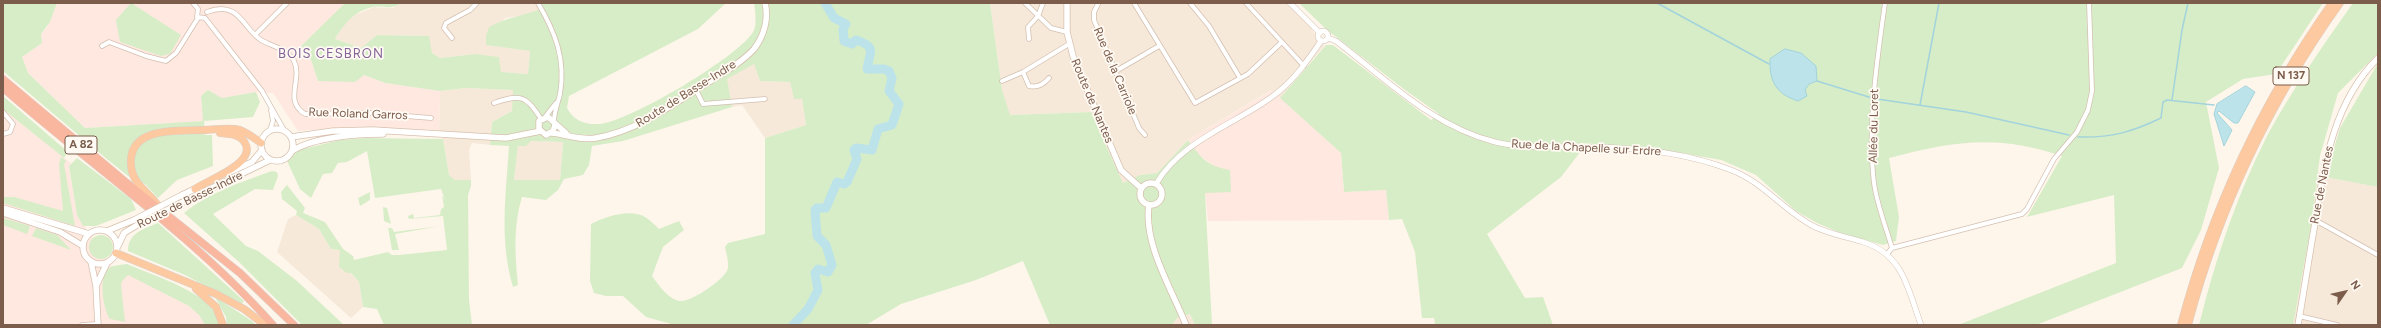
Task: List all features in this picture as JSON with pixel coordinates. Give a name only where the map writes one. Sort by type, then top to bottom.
[{"type":"highway","name":"N 137","points":[[2181,325],[2210,231],[2244,149],[2281,80],[2332,3]]},
{"type":"highway","name":"N 137","points":[[2188,325],[2212,246],[2250,154],[2289,81],[2340,3]]},
{"type":"highway","name":"A 82","points":[[3,79],[161,210],[240,273],[294,325]]},
{"type":"highway","name":"A 82","points":[[3,88],[205,257],[273,325]]},
{"type":"highway","points":[[195,189],[240,164],[247,152],[247,145],[239,136],[207,130]]},
{"type":"highway","points":[[161,210],[157,202],[139,185],[133,176],[131,164],[134,148],[145,137],[156,133],[241,130],[261,146]]},
{"type":"highway","points":[[117,250],[186,282],[216,294],[244,309],[266,325]]},
{"type":"highway","points":[[186,282],[213,303],[220,312],[223,325]]},
{"type":"main road","name":"Route de Basse-Indre","points":[[541,131],[546,135],[551,133],[590,139],[624,130],[645,121],[735,65],[753,50],[762,35],[766,23],[766,3]]},
{"type":"main road","name":"Route de Nantes","points":[[1067,3],[1067,32],[1069,44],[1120,170],[1141,188]]},
{"type":"main road","name":"Rue de Nantes","points":[[2298,325],[2326,158],[2337,122],[2356,87],[2378,58]]},
{"type":"main road","name":"Route de Basse-Indre","points":[[542,120],[555,123],[568,135]]},
{"type":"main road","points":[[291,137],[348,130],[506,138],[528,132],[541,131],[542,120]]},
{"type":"main road","points":[[528,132],[542,120]]},
{"type":"main road","points":[[551,133],[555,123]]},
{"type":"main road","points":[[292,151],[291,137],[284,130],[270,130],[263,137],[261,146],[270,160],[284,160],[299,146],[340,137],[413,133]]},
{"type":"main road","name":"Route de Basse-Indre","points":[[107,231],[134,220],[182,195],[247,165],[257,157],[261,146]]},
{"type":"main road","name":"Route de Basse-Indre","points":[[117,250],[124,233],[139,224],[270,160]]},
{"type":"main road","points":[[1146,184],[1156,184],[1161,188],[1162,198],[1155,205],[1148,205],[1141,199],[1141,188],[1146,184]]},
{"type":"main road","points":[[1148,205],[1146,218],[1149,236],[1186,325]]},
{"type":"main road","points":[[3,208],[89,234]]},
{"type":"main road","points":[[3,213],[56,230],[83,246]]},
{"type":"main road","points":[[96,286],[107,263],[117,250],[114,237],[107,231],[97,230],[89,234],[83,246],[85,254],[91,262],[96,286],[98,325]]},
{"type":"main road","points":[[91,262],[97,264],[107,263]]},
{"type":"street","points":[[193,3],[198,9]]},
{"type":"street","points":[[207,12],[217,9],[232,10],[244,19],[255,35],[287,3]]},
{"type":"street","points":[[452,38],[444,28],[446,23],[470,10],[477,3]]},
{"type":"street","points":[[538,3],[552,27],[558,45],[560,86],[555,123]]},
{"type":"street","points":[[1025,3],[1051,28],[1067,32]]},
{"type":"street","points":[[1029,39],[1028,27],[1038,16],[1043,3]]},
{"type":"street","points":[[1134,3],[1192,101],[1195,103],[1200,103],[1248,74],[1282,42]]},
{"type":"street","points":[[1190,3],[1220,43],[1225,55],[1240,78]]},
{"type":"street","points":[[1246,3],[1304,66]]},
{"type":"street","points":[[1290,3],[1320,33],[1319,37],[1321,41]]},
{"type":"street","name":"Allée du Loret","points":[[1885,3],[1876,72],[1873,168],[1877,196],[1892,248]]},
{"type":"street","points":[[1888,253],[1892,248],[2022,214],[2027,209],[2054,159],[2078,132],[2088,110],[2092,91],[2089,3]]},
{"type":"street","name":"Rue de la Carriole","points":[[1098,4],[1094,12],[1094,20],[1139,128],[1145,135]]},
{"type":"street","points":[[198,9],[203,8],[207,12]]},
{"type":"street","points":[[102,46],[109,42],[146,56],[166,61],[176,53],[198,18],[196,14],[198,9]]},
{"type":"street","points":[[205,18],[207,12]]},
{"type":"street","points":[[198,18],[205,18]]},
{"type":"street","points":[[205,18],[269,103],[284,130]]},
{"type":"street","name":"Rue de la Chapelle sur Erdre","points":[[1320,33],[1325,32],[1328,38],[1340,44],[1426,112],[1472,135],[1496,142],[1517,145],[1624,148],[1675,154],[1711,163],[1748,177],[1790,211],[1814,226],[1865,242],[1888,253],[1894,260],[1907,287],[1921,325]]},
{"type":"street","name":"Rue Roland Garros","points":[[255,35],[288,54],[294,60],[296,74],[294,102],[298,110],[305,114],[369,113],[431,118]]},
{"type":"street","points":[[1156,184],[1176,160],[1188,149],[1288,85],[1304,66],[1321,41],[1328,38]]},
{"type":"street","points":[[1002,80],[1023,72],[1069,44]]},
{"type":"street","points":[[1116,72],[1159,46]]},
{"type":"street","points":[[1023,72],[1029,86],[1034,88],[1045,83],[1049,78]]},
{"type":"street","points":[[696,90],[703,104],[765,99]]},
{"type":"street","points":[[494,103],[512,97],[522,98],[531,104],[542,120],[558,100]]},
{"type":"street","points":[[269,103],[274,122],[270,130]]},
{"type":"street","points":[[3,112],[13,124],[10,132],[3,134]]},
{"type":"street","points":[[2315,220],[2378,255]]},
{"type":"street","points":[[2299,316],[2337,325]]},
{"type":"street","points":[[82,325],[98,325]]},
{"type":"shaded area","points":[[57,3],[345,3],[301,46],[311,60],[318,81],[364,75],[385,83],[440,91],[439,130],[346,127],[298,131],[273,93],[256,92],[222,98],[208,90],[201,96],[203,121],[85,128],[28,73],[22,57],[42,43],[41,34],[48,26]]},
{"type":"shaded area","points":[[401,3],[540,3],[543,8],[525,15],[505,18],[487,45],[530,51],[528,74],[500,72],[475,54],[440,58],[432,53],[428,36],[377,35],[361,48],[335,39],[345,22],[355,15],[374,7],[393,8]]},
{"type":"shaded area","points":[[990,3],[1286,3],[1310,25],[1318,41],[1325,45],[1280,98],[1271,90],[1188,140],[1157,173],[1140,175],[1123,183],[1091,112],[1009,115],[1002,90]]},
{"type":"shaded area","points":[[754,63],[760,81],[790,82],[794,99],[802,99],[806,125],[765,138],[742,105],[732,107],[726,79]]},
{"type":"shaded area","points":[[466,88],[514,90],[512,111],[492,122],[490,145],[472,143],[469,150],[471,180],[455,180],[449,175],[443,139],[439,130],[440,91]]},
{"type":"shaded area","points":[[1272,90],[1341,153],[1344,192],[1386,190],[1389,220],[1208,221],[1205,193],[1214,167],[1197,153],[1188,140]]},
{"type":"shaded area","points":[[3,109],[72,164],[69,167],[77,215],[113,269],[131,276],[189,306],[199,315],[205,325],[3,325]]},
{"type":"shaded area","points":[[530,141],[563,142],[560,180],[514,180],[518,145]]},
{"type":"shaded area","points":[[2318,172],[2325,177],[2378,187],[2378,325],[2293,325],[2311,227]]},
{"type":"shaded area","points":[[296,215],[319,229],[331,249],[340,250],[351,273],[359,282],[363,307],[351,318],[277,252],[288,219]]},
{"type":"shaded area","points":[[1190,314],[1195,325],[1172,325],[1177,318]]},
{"type":"green space","points":[[3,3],[57,3],[50,22],[41,34],[42,43],[22,57],[28,73],[85,128],[203,121],[201,96],[208,90],[222,98],[256,92],[260,102],[253,117],[204,121],[205,135],[212,135],[213,166],[177,180],[158,198],[145,184],[128,176],[3,71]]},
{"type":"green space","points":[[131,3],[181,35],[170,54],[161,56],[120,42],[116,20]]},
{"type":"green space","points":[[345,3],[401,3],[393,7],[373,7],[360,12],[346,23],[335,39],[361,48],[377,35],[429,36],[432,53],[440,58],[475,54],[499,57],[501,72],[528,74],[530,51],[486,45],[486,36],[489,27],[502,21],[543,8],[540,3],[726,3],[698,29],[569,96],[567,108],[576,119],[584,123],[599,124],[613,121],[658,100],[683,86],[730,55],[746,41],[754,30],[756,20],[754,3],[990,3],[1002,90],[1010,115],[1091,112],[1123,183],[1140,175],[1157,173],[1188,140],[1205,160],[1216,166],[1230,170],[1231,192],[1205,193],[1212,325],[1195,325],[1190,314],[1177,318],[1172,325],[1050,325],[1023,261],[976,280],[901,304],[866,325],[675,325],[646,317],[623,296],[606,296],[594,293],[590,281],[591,224],[603,219],[625,213],[639,214],[659,229],[679,221],[684,230],[663,247],[652,276],[667,294],[679,301],[684,301],[699,294],[715,284],[726,273],[728,268],[728,260],[725,247],[728,243],[765,234],[765,138],[806,125],[802,99],[794,99],[790,82],[760,81],[754,64],[727,79],[732,107],[623,141],[592,146],[589,165],[583,175],[564,179],[558,190],[546,200],[522,197],[516,230],[518,285],[513,287],[506,251],[505,234],[505,199],[509,146],[490,145],[492,122],[512,111],[513,90],[466,88],[440,91],[385,83],[364,75],[355,82],[318,81],[311,60],[301,46]],"holes":[[[531,141],[563,142],[560,180],[514,180],[518,146],[526,146]]]},
{"type":"green space","points":[[1299,3],[2323,3],[2276,74],[2243,79],[2206,102],[2219,168],[2201,230],[2182,268],[2036,325],[1958,325],[2116,263],[2114,195],[2027,217],[2062,156],[2039,149],[2017,145],[1996,142],[1975,142],[1934,147],[1889,158],[1899,217],[1896,241],[1883,245],[1843,234],[1817,223],[1796,211],[1756,175],[1721,160],[1653,148],[1580,143],[1581,151],[1561,177],[1487,234],[1525,298],[1543,297],[1553,325],[1435,325],[1434,318],[1422,318],[1415,252],[1402,219],[1389,220],[1386,190],[1344,192],[1341,153],[1280,98],[1326,45],[1333,45],[1431,120],[1439,114],[1327,30]]},
{"type":"green space","points":[[2353,3],[2378,3],[2378,53],[2338,93],[2320,156],[2311,227],[2293,325],[2199,325],[2212,276],[2228,228],[2256,158],[2297,85]]},
{"type":"green space","points":[[2378,63],[2378,187],[2325,177],[2340,128]]},
{"type":"green space","points":[[3,96],[68,152],[64,158],[3,109]]},
{"type":"green space","points":[[365,138],[443,139],[449,175],[455,180],[471,180],[468,195],[469,300],[472,325],[384,325],[377,309],[363,307],[359,282],[351,273],[347,273],[339,267],[340,250],[331,249],[319,229],[296,215],[297,211],[282,199],[281,192],[287,185],[305,208],[303,213],[325,222],[343,249],[353,256],[354,260],[388,252],[392,255],[399,255],[447,250],[443,216],[409,219],[408,216],[413,214],[414,218],[440,215],[441,209],[444,207],[442,195],[445,200],[441,189],[375,198],[367,151],[347,162],[338,163],[332,173],[323,174],[311,198],[300,189],[287,161],[299,150],[340,140]]},
{"type":"green space","points":[[61,157],[66,161],[64,164],[75,226],[3,203],[3,197],[14,197],[63,211],[59,164]]},
{"type":"green space","points":[[77,158],[131,199],[136,210],[96,226],[83,226],[77,215],[69,166]]},
{"type":"green space","points":[[272,171],[277,172],[278,176],[273,190],[255,189],[213,214],[246,246],[258,251],[297,281],[344,325],[302,325],[239,262],[184,213],[215,193]]},
{"type":"green space","points":[[370,192],[370,200],[360,206],[358,198]]},
{"type":"green space","points":[[383,207],[387,208],[391,224],[384,221]]},
{"type":"green space","points":[[3,218],[30,226],[27,234],[3,225]]},
{"type":"green space","points":[[158,223],[244,301],[241,305],[185,275],[128,251],[131,240],[137,232]]},
{"type":"green space","points":[[440,226],[395,234],[399,250],[392,250],[388,228],[392,228],[394,232]]},
{"type":"green space","points":[[36,228],[57,235],[71,250],[32,236]]},
{"type":"green space","points":[[101,235],[106,236],[112,242],[112,252],[106,258],[101,259],[96,258],[90,252],[89,247],[90,242],[96,236]]},
{"type":"green space","points":[[127,264],[182,287],[196,295],[208,304],[216,314],[219,325],[205,325],[199,315],[189,306],[128,275],[122,281],[121,285],[125,322],[110,319],[105,308],[103,292],[104,276],[111,267]]},
{"type":"green space","points":[[215,297],[256,325],[227,325],[226,317]]},
{"type":"water","points":[[1785,49],[1801,53],[1816,66],[1817,81],[1809,84],[1805,90],[1807,96],[1798,101],[1784,95],[1775,86],[1771,74],[1770,59]]},
{"type":"water","points":[[2246,86],[2255,92],[2238,123],[2234,123],[2219,111],[2217,113],[2232,130],[2224,146],[2214,114],[2217,104]]},
{"type":"waterway","points":[[793,325],[808,309],[818,290],[815,273],[818,269],[828,272],[832,265],[826,245],[817,236],[815,210],[817,208],[826,208],[837,182],[844,184],[847,182],[857,159],[854,150],[856,148],[872,150],[878,129],[892,125],[899,104],[889,91],[892,78],[889,71],[884,69],[867,69],[870,48],[856,40],[852,44],[844,41],[843,29],[846,24],[834,18],[825,3]]},
{"type":"waterway","points":[[1657,3],[1769,64]]},
{"type":"waterway","points":[[1920,105],[1939,3]]},
{"type":"waterway","points":[[2172,100],[2182,30],[2188,3]]},
{"type":"waterway","points":[[1817,81],[1872,98]]},
{"type":"waterway","points":[[1877,99],[1966,112],[2069,135]]},
{"type":"waterway","points":[[2078,137],[2111,135],[2150,123],[2161,118],[2163,102],[2167,100],[2214,105]]},
{"type":"district","name":"BOIS CESBRON","points":[[331,54]]}]
